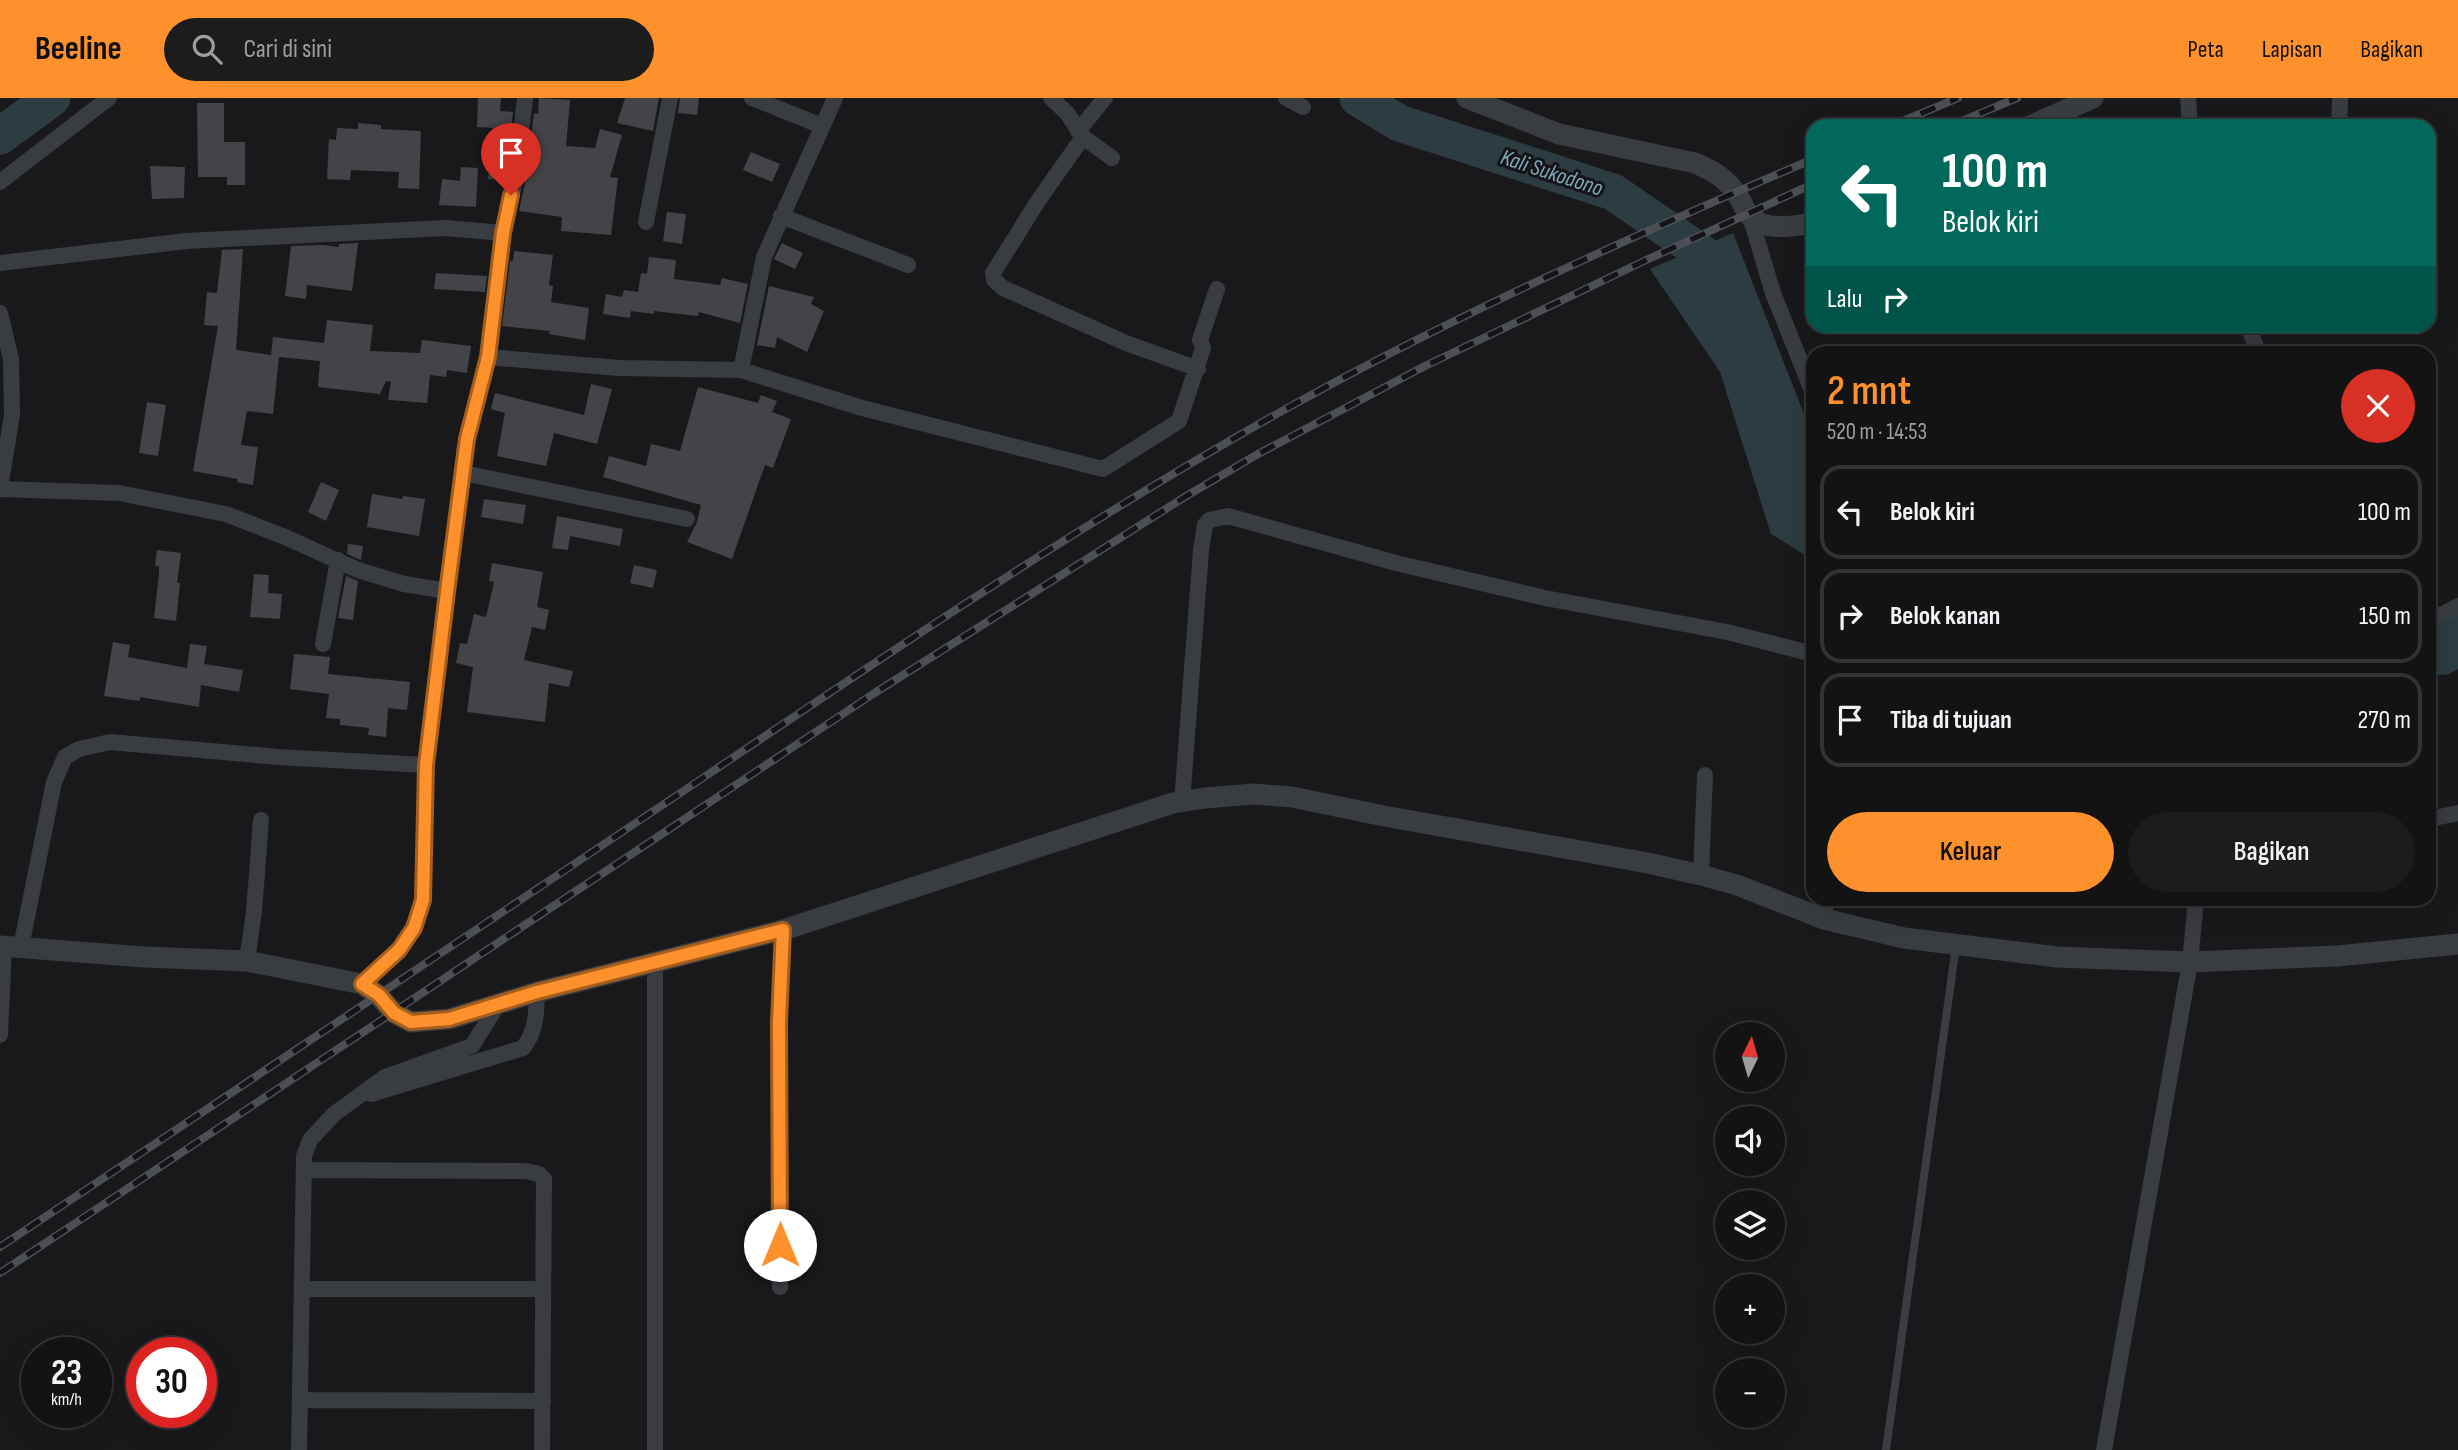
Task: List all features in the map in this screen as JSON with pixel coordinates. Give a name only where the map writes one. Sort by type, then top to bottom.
[{"type":"street","points":[[0,182],[108,98]]},
{"type":"street","points":[[362,984],[399,950],[414,928],[423,900],[426,765],[447,592],[467,439],[488,357],[503,233],[516,177],[525,98]]},
{"type":"street","points":[[646,222],[670,98]]},
{"type":"street","points":[[752,98],[822,126]]},
{"type":"street","points":[[741,370],[764,257],[835,98]]},
{"type":"street","points":[[1051,98],[1067,113],[1080,134],[1112,158]]},
{"type":"street","points":[[1105,98],[993,273],[994,280],[1003,288],[1126,343],[1198,369]]},
{"type":"street","points":[[1286,98],[1303,107]]},
{"type":"street","points":[[1467,98],[1559,134],[1695,163],[1714,171],[1726,180],[1750,216],[1773,293],[1806,376]]},
{"type":"street","points":[[2046,119],[2093,98]]},
{"type":"street","points":[[2188,98],[2190,119]]},
{"type":"street","points":[[2339,119],[2340,98]]},
{"type":"street","points":[[781,216],[908,265]]},
{"type":"street","points":[[1750,216],[1769,225],[1787,227],[1806,224]]},
{"type":"street","points":[[0,263],[187,241],[445,228],[503,233]]},
{"type":"street","points":[[488,357],[619,368],[741,370],[862,408],[1102,469],[1179,421],[1198,369],[1203,348],[1200,340],[1217,289]]},
{"type":"street","points":[[0,313],[11,359],[12,415],[0,488],[119,493],[226,514],[358,569],[404,584],[447,592]]},
{"type":"street","points":[[463,473],[687,519]]},
{"type":"street","points":[[1182,802],[1201,550],[1205,525],[1209,520],[1228,516],[1396,563],[1531,595],[1727,632],[1806,652]]},
{"type":"street","points":[[323,644],[338,560]]},
{"type":"street","points":[[2436,617],[2458,606]]},
{"type":"street","points":[[0,1035],[9,947],[54,782],[65,757],[79,748],[110,742],[278,757],[426,765]]},
{"type":"street","points":[[1701,875],[1705,775]]},
{"type":"street","points":[[9,947],[247,961],[362,984],[379,995],[394,1013],[411,1022],[449,1019],[537,992],[783,930],[1182,802],[1254,794],[1292,797],[1648,863],[1806,904]]},
{"type":"street","points":[[2436,818],[2458,813]]},
{"type":"street","points":[[247,961],[254,912],[261,820]]},
{"type":"street","points":[[2104,1450],[2190,962],[2195,906]]},
{"type":"street","points":[[1825,909],[1904,938],[2069,958],[2190,962],[2337,956],[2458,944]]},
{"type":"street","points":[[780,1287],[779,1022],[783,930]]},
{"type":"street","points":[[655,962],[655,1450]]},
{"type":"street","points":[[359,1098],[523,1048],[532,1037],[536,1025],[537,992]]},
{"type":"street","points":[[472,1046],[498,1004]]},
{"type":"street","points":[[299,1450],[304,1156],[310,1140],[334,1114],[385,1077],[472,1046],[523,1048]]},
{"type":"street","points":[[304,1171],[526,1171],[539,1174],[544,1179],[542,1450]]},
{"type":"street","points":[[302,1289],[543,1289]]},
{"type":"street","points":[[300,1400],[543,1401]]},
{"type":"lane","points":[[1886,1450],[1956,946]]},
{"type":"shaded area","points":[[1733,233],[1806,419],[1806,556],[1771,534],[1720,372],[1650,269]]},
{"type":"shaded area","points":[[2458,609],[2458,669],[2449,674],[2436,675],[2436,620]]},
{"type":"building","points":[[478,98],[501,98],[500,111],[513,112],[505,180],[488,179],[493,128],[477,127]]},
{"type":"building","points":[[539,98],[570,100],[566,146],[595,148],[600,129],[622,135],[610,177],[618,178],[611,235],[561,231],[562,217],[519,211],[534,113],[538,114]]},
{"type":"building","points":[[625,98],[659,98],[653,131],[617,123]]},
{"type":"building","points":[[680,98],[699,98],[697,115],[678,113]]},
{"type":"building","points":[[197,103],[224,103],[224,142],[245,142],[245,185],[227,185],[227,177],[198,177]]},
{"type":"building","points":[[358,123],[381,125],[381,129],[421,131],[419,189],[398,188],[399,172],[351,170],[350,180],[327,179],[329,139],[336,140],[337,128],[358,129]]},
{"type":"building","points":[[751,152],[780,164],[772,182],[743,170]]},
{"type":"building","points":[[150,166],[185,167],[184,198],[152,199]]},
{"type":"building","points":[[461,167],[478,168],[476,207],[439,205],[442,179],[460,181]]},
{"type":"building","points":[[667,212],[686,214],[682,244],[663,241]]},
{"type":"building","points":[[358,243],[352,291],[307,285],[306,299],[285,296],[291,246],[339,247],[339,244]]},
{"type":"building","points":[[782,243],[803,253],[795,269],[774,259]]},
{"type":"building","points":[[243,249],[236,350],[271,355],[273,337],[324,343],[327,320],[373,325],[370,351],[420,353],[422,340],[471,346],[467,373],[447,370],[446,377],[430,375],[427,403],[390,400],[391,382],[386,381],[380,394],[318,387],[320,361],[279,357],[273,414],[247,411],[241,445],[258,447],[253,485],[237,482],[238,479],[193,471],[218,326],[204,325],[207,292],[217,293],[222,250]]},
{"type":"building","points":[[514,251],[553,255],[549,285],[553,286],[551,302],[589,308],[585,340],[549,334],[550,331],[502,326],[510,261],[513,261]]},
{"type":"building","points":[[649,257],[676,260],[674,279],[720,285],[722,278],[748,284],[740,323],[699,312],[698,316],[631,311],[630,318],[603,314],[606,294],[622,297],[624,290],[638,292],[641,273],[647,274]]},
{"type":"building","points":[[436,273],[487,276],[485,292],[434,289]]},
{"type":"building","points":[[769,286],[814,297],[811,304],[824,311],[807,352],[777,337],[775,348],[757,345]]},
{"type":"building","points":[[591,384],[612,389],[597,444],[554,433],[546,466],[497,456],[505,413],[491,409],[495,393],[584,415]]},
{"type":"building","points":[[698,387],[758,403],[761,395],[777,401],[772,412],[791,419],[773,468],[765,465],[732,559],[687,542],[697,522],[701,505],[603,477],[609,456],[646,466],[651,444],[680,451]]},
{"type":"building","points":[[147,402],[166,405],[158,456],[139,453]]},
{"type":"building","points":[[321,482],[339,490],[326,521],[308,512]]},
{"type":"building","points":[[372,494],[402,499],[403,496],[425,499],[419,536],[367,527]]},
{"type":"building","points":[[484,499],[526,505],[523,524],[481,517]]},
{"type":"building","points":[[557,516],[623,529],[620,546],[570,536],[568,550],[552,548]]},
{"type":"building","points":[[348,544],[363,546],[361,560],[347,554]]},
{"type":"building","points":[[157,550],[181,553],[176,621],[154,618],[159,574],[159,566],[155,566]]},
{"type":"building","points":[[492,563],[543,572],[537,607],[549,610],[545,630],[532,627],[524,660],[573,671],[569,687],[549,683],[545,722],[467,712],[473,667],[456,663],[460,643],[467,644],[474,614],[486,617],[494,582],[489,581]]},
{"type":"building","points":[[634,565],[657,570],[653,588],[630,583]]},
{"type":"building","points":[[254,574],[269,575],[268,593],[282,594],[280,619],[250,617]]},
{"type":"building","points":[[346,576],[358,581],[353,620],[338,618]]},
{"type":"building","points":[[113,642],[130,645],[128,657],[187,668],[190,644],[207,646],[204,664],[243,670],[239,692],[201,685],[199,707],[140,697],[140,701],[104,696]]},
{"type":"building","points":[[294,654],[330,657],[328,674],[410,682],[407,710],[388,708],[386,737],[368,735],[369,728],[340,725],[340,719],[326,718],[329,694],[290,689]]},
{"type":"waterway","name":"Kali Sukodono","points":[[0,136],[52,98]]},
{"type":"waterway","name":"Kali Sukodono","points":[[1358,98],[1399,123],[1613,192],[1702,253],[1721,291]]},
{"type":"railway","points":[[1908,119],[1958,98]]},
{"type":"railway","points":[[1967,119],[2017,98]]},
{"type":"railway","points":[[0,1247],[877,662],[1165,479],[1308,397],[1450,323],[1594,255],[1806,162]]},
{"type":"railway","points":[[0,1273],[873,694],[1188,495],[1258,454],[1425,366],[1806,187]]},
{"type":"route","points":[[511,195],[503,233],[488,357],[467,439],[447,592],[426,765],[423,900],[414,928],[399,950],[362,984],[379,995],[394,1013],[411,1022],[449,1019],[537,992],[783,930],[779,1022],[780,1245]]}]
